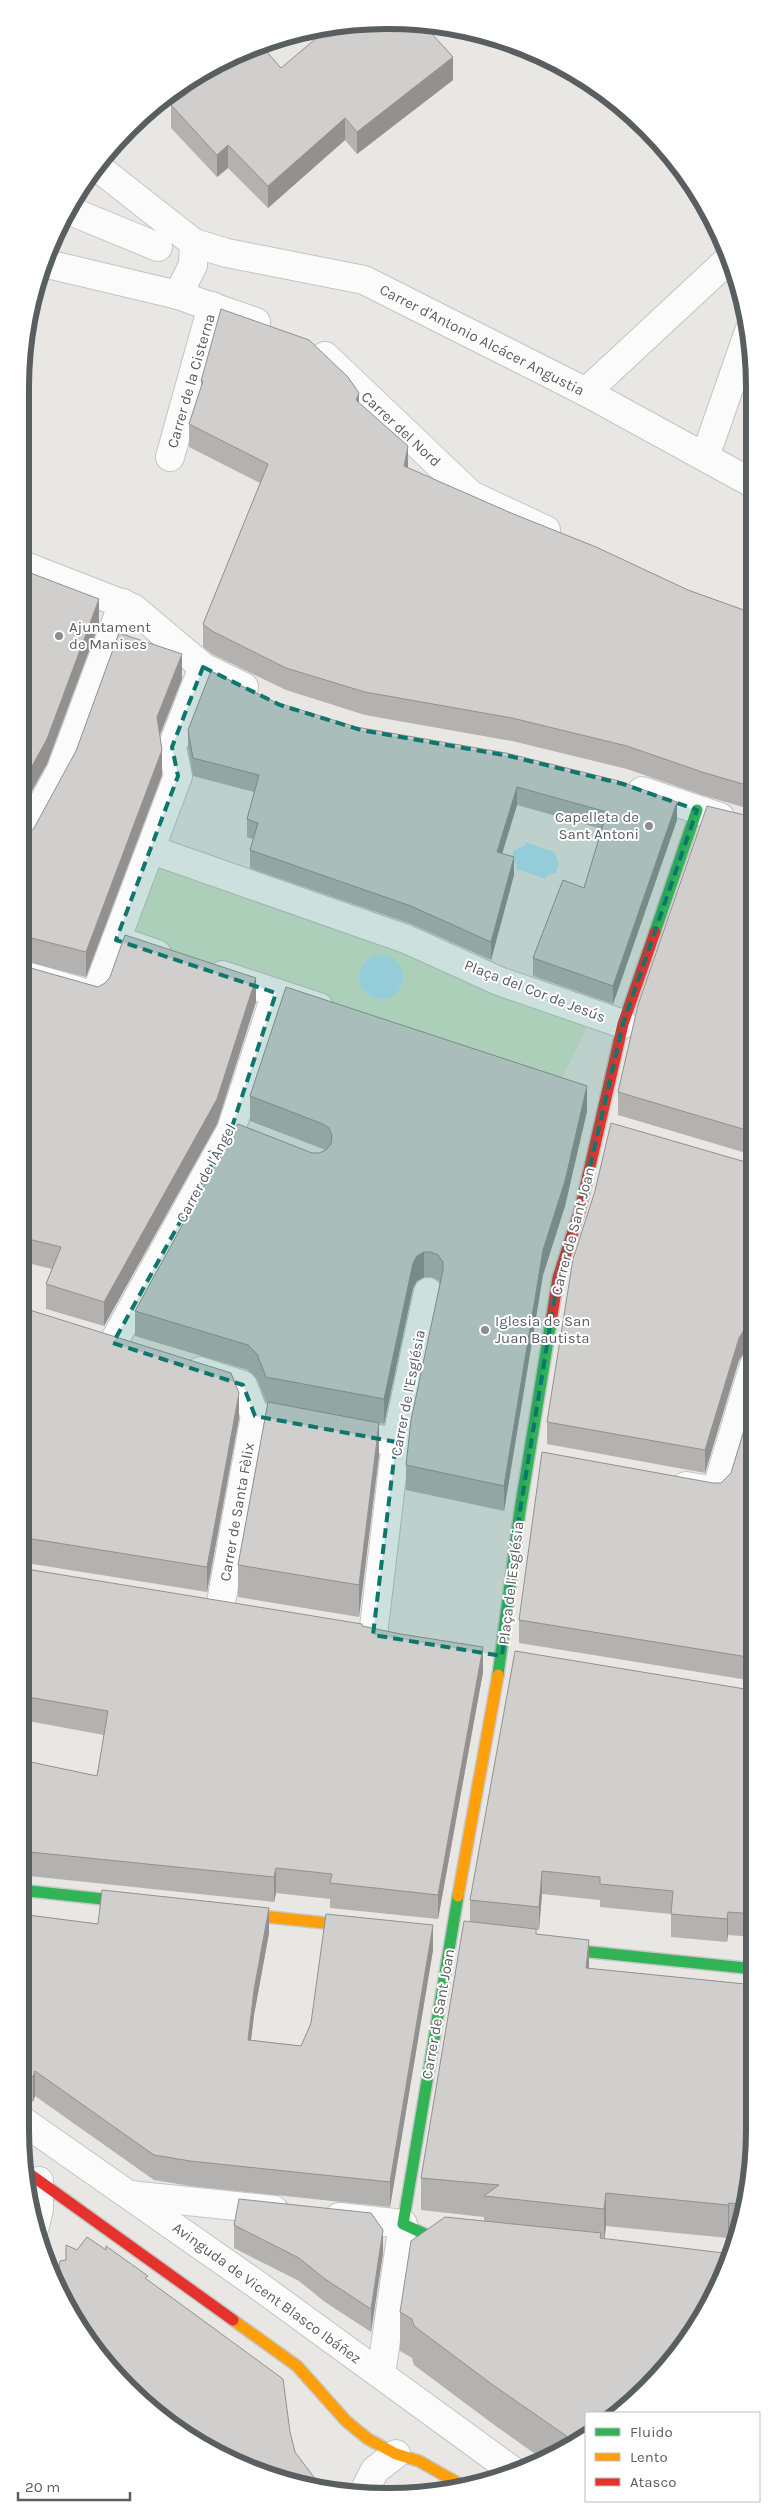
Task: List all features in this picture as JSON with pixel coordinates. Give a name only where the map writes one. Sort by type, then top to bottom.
[{"type":"street","points":[[102,171],[194,243],[193,265],[178,295]]},
{"type":"street","points":[[75,213],[158,247]]},
{"type":"street","name":"Carrer d'Antonio Alcácer Angustia","points":[[194,243],[227,253],[364,280],[586,392],[746,480]]},
{"type":"street","points":[[51,265],[178,295],[283,332]]},
{"type":"street","points":[[586,392],[725,266]]},
{"type":"street","name":"Carrer de la Cisterna","points":[[170,457],[212,306]]},
{"type":"street","name":"Carrer del Nord","points":[[309,341],[472,495],[569,540]]},
{"type":"street","points":[[705,457],[744,347]]},
{"type":"street","points":[[29,567],[133,608],[203,667],[263,696]]},
{"type":"street","points":[[29,829],[61,770],[123,603]]},
{"type":"street","points":[[29,977],[95,996],[152,850],[178,776],[172,747],[203,667]]},
{"type":"street","points":[[623,784],[697,810],[743,823]]},
{"type":"street","points":[[623,1024],[697,810]]},
{"type":"street","name":"Plaça del Cor de Jesús","points":[[152,850],[406,939],[499,981],[623,1024],[606,1100]]},
{"type":"street","points":[[116,940],[342,1015]]},
{"type":"street","name":"Carrer de l'Àngel","points":[[112,1343],[231,1130],[276,994]]},
{"type":"street","points":[[577,1091],[606,1100]]},
{"type":"street","name":"Carrer de Sant Joan","points":[[520,1511],[558,1278],[580,1210],[606,1100]]},
{"type":"street","points":[[599,1126],[626,1134]]},
{"type":"street","points":[[231,1130],[257,1140]]},
{"type":"street","name":"Carrer de l'Església","points":[[373,1635],[396,1442],[428,1292]]},
{"type":"street","points":[[85,1335],[141,1352]]},
{"type":"street","points":[[178,1364],[243,1385],[255,1416],[396,1442]]},
{"type":"street","points":[[660,1481],[716,1491],[746,1392]]},
{"type":"street","name":"Carrer de Santa Fèlix","points":[[220,1608],[255,1416]]},
{"type":"street","points":[[528,1457],[556,1462]]},
{"type":"street","name":"Plaça de l'Església","points":[[512,1657],[520,1511]]},
{"type":"street","points":[[192,1604],[249,1613]]},
{"type":"street","points":[[345,1630],[401,1640]]},
{"type":"street","points":[[474,1651],[512,1657]]},
{"type":"street","name":"Carrer de Sant Joan","points":[[380,2374],[451,1937],[512,1657]]},
{"type":"street","points":[[29,1891],[147,1904]]},
{"type":"street","points":[[216,1911],[372,1928]]},
{"type":"street","points":[[539,1946],[746,1968]]},
{"type":"street","name":"Avinguda de Vicent Blasco Ibáñez","points":[[29,2125],[380,2374],[508,2467]]},
{"type":"street","points":[[32,2176],[39,2211]]},
{"type":"street","points":[[32,2176],[297,2366],[346,2421],[368,2438],[396,2454],[419,2461],[455,2481]]},
{"type":"street","points":[[129,2195],[403,2224],[436,2239],[475,2243]]},
{"type":"street","points":[[366,2487],[375,2470],[396,2454]]},
{"type":"highlighted area","points":[[203,667],[280,705],[361,730],[509,756],[623,784],[697,810],[623,1024],[580,1210],[558,1278],[520,1511],[502,1656],[373,1635],[396,1442],[255,1416],[243,1385],[113,1343],[231,1130],[276,993],[116,940],[178,776],[172,747]]},
{"type":"green space","points":[[161,859],[589,1023],[562,1079],[131,940]]},
{"type":"water","points":[[525,842],[554,852],[559,863],[556,873],[546,876],[546,879],[516,869],[517,866],[512,860],[513,851],[525,845]]},
{"type":"water","points":[[381,955],[393,959],[399,965],[403,977],[399,989],[393,995],[381,999],[369,995],[363,989],[359,977],[363,965],[369,959]]},
{"type":"building","points":[[388,29],[430,32],[453,57],[357,132],[345,118],[268,186],[228,145],[217,155],[171,105],[188,93],[186,91],[208,77],[266,50],[281,68],[319,36],[364,30]]},
{"type":"building","points":[[221,309],[309,340],[348,377],[359,393],[356,400],[408,446],[404,466],[511,513],[596,547],[688,590],[746,611],[746,785],[627,746],[512,718],[365,692],[286,668],[212,631],[203,624],[268,464],[189,424],[203,381],[201,381]]},
{"type":"building","points":[[29,572],[99,599],[47,739],[29,772]]},
{"type":"building","points":[[119,633],[182,654],[157,717],[162,750],[86,952],[29,937],[29,833],[34,828],[76,751]]},
{"type":"building","points":[[211,671],[275,702],[356,727],[506,753],[619,781],[677,802],[613,986],[533,958],[563,880],[584,888],[607,812],[517,787],[497,852],[514,857],[491,942],[411,906],[250,850],[258,823],[247,819],[259,775],[193,758],[188,730]]},
{"type":"building","points":[[707,806],[746,815],[746,1130],[618,1092],[638,1005]]},
{"type":"building","points":[[125,935],[256,978],[217,1099],[104,1302],[46,1284],[61,1247],[29,1239],[29,968],[98,987],[110,977]]},
{"type":"building","points":[[286,987],[587,1086],[565,1181],[543,1250],[504,1486],[406,1465],[411,1420],[443,1270],[443,1262],[438,1255],[424,1252],[417,1256],[413,1263],[384,1399],[266,1377],[257,1354],[248,1345],[135,1311],[238,1124],[312,1153],[326,1150],[331,1144],[332,1135],[329,1128],[323,1124],[250,1096]]},
{"type":"building","points":[[611,1123],[746,1162],[746,1329],[739,1338],[705,1450],[547,1422],[573,1259],[595,1191]]},
{"type":"building","points":[[29,1310],[231,1373],[239,1393],[207,1567],[29,1538]]},
{"type":"building","points":[[268,1402],[379,1423],[359,1585],[238,1565]]},
{"type":"building","points":[[746,1423],[746,1657],[519,1620],[542,1452],[713,1483],[721,1483],[731,1473]]},
{"type":"building","points":[[29,1569],[362,1624],[362,1626],[401,1634],[483,1647],[438,1895],[330,1883],[332,1874],[276,1868],[274,1877],[29,1852],[29,1762],[97,1776],[108,1711],[29,1697]]},
{"type":"building","points":[[515,1651],[746,1689],[746,1913],[728,1912],[727,1919],[671,1914],[673,1891],[600,1884],[600,1877],[542,1871],[539,1907],[470,1900]]},
{"type":"building","points":[[102,1890],[269,1908],[254,1990],[248,2040],[301,2046],[311,2023],[326,1914],[433,1925],[390,2182],[190,2161],[154,2155],[35,2071],[33,2077],[29,2074],[29,1915],[98,1924]]},
{"type":"building","points":[[464,1921],[536,1929],[536,1934],[589,1940],[586,1968],[746,1984],[746,2130],[743,2176],[738,2204],[729,2203],[728,2205],[606,2193],[604,2209],[484,2196],[499,2185],[421,2178]]},
{"type":"building","points":[[239,2199],[371,2213],[383,2230],[371,2309],[325,2279],[299,2258],[234,2225]]},
{"type":"building","points":[[445,2217],[601,2233],[600,2238],[724,2253],[698,2309],[672,2348],[641,2383],[608,2412],[585,2412],[585,2429],[570,2438],[493,2385],[414,2326],[412,2319],[400,2312],[411,2241]]},
{"type":"building","points":[[87,2237],[106,2250],[106,2246],[148,2276],[145,2278],[283,2379],[290,2432],[295,2452],[317,2481],[295,2476],[250,2461],[208,2440],[169,2414],[134,2383],[89,2329],[58,2271],[60,2261],[66,2260],[66,2245],[77,2250]]},
{"type":"traffic: fast","points":[[655,932],[697,810]]},
{"type":"traffic: fast","points":[[498,1675],[520,1511],[551,1322]]},
{"type":"traffic: fast","points":[[29,1891],[139,1903]]},
{"type":"traffic: fast","points":[[458,1896],[403,2224],[436,2239],[458,2241]]},
{"type":"traffic: fast","points":[[552,1948],[746,1968]]},
{"type":"traffic: slow","points":[[458,1896],[498,1675]]},
{"type":"traffic: slow","points":[[232,1913],[363,1927]]},
{"type":"traffic: slow","points":[[233,2320],[297,2366],[346,2421],[368,2439],[396,2454],[419,2461],[455,2481]]},
{"type":"traffic: jam","points":[[551,1322],[558,1278],[580,1210],[623,1024],[655,932]]},
{"type":"traffic: jam","points":[[32,2176],[233,2320]]},
{"type":"place","name":"Ajuntament de Manises","points":[[59,636]]},
{"type":"place","name":"Capelleta de Sant Antoni","points":[[649,826]]},
{"type":"place","name":"Iglesia de San Juan Bautista","points":[[485,1330]]}]
